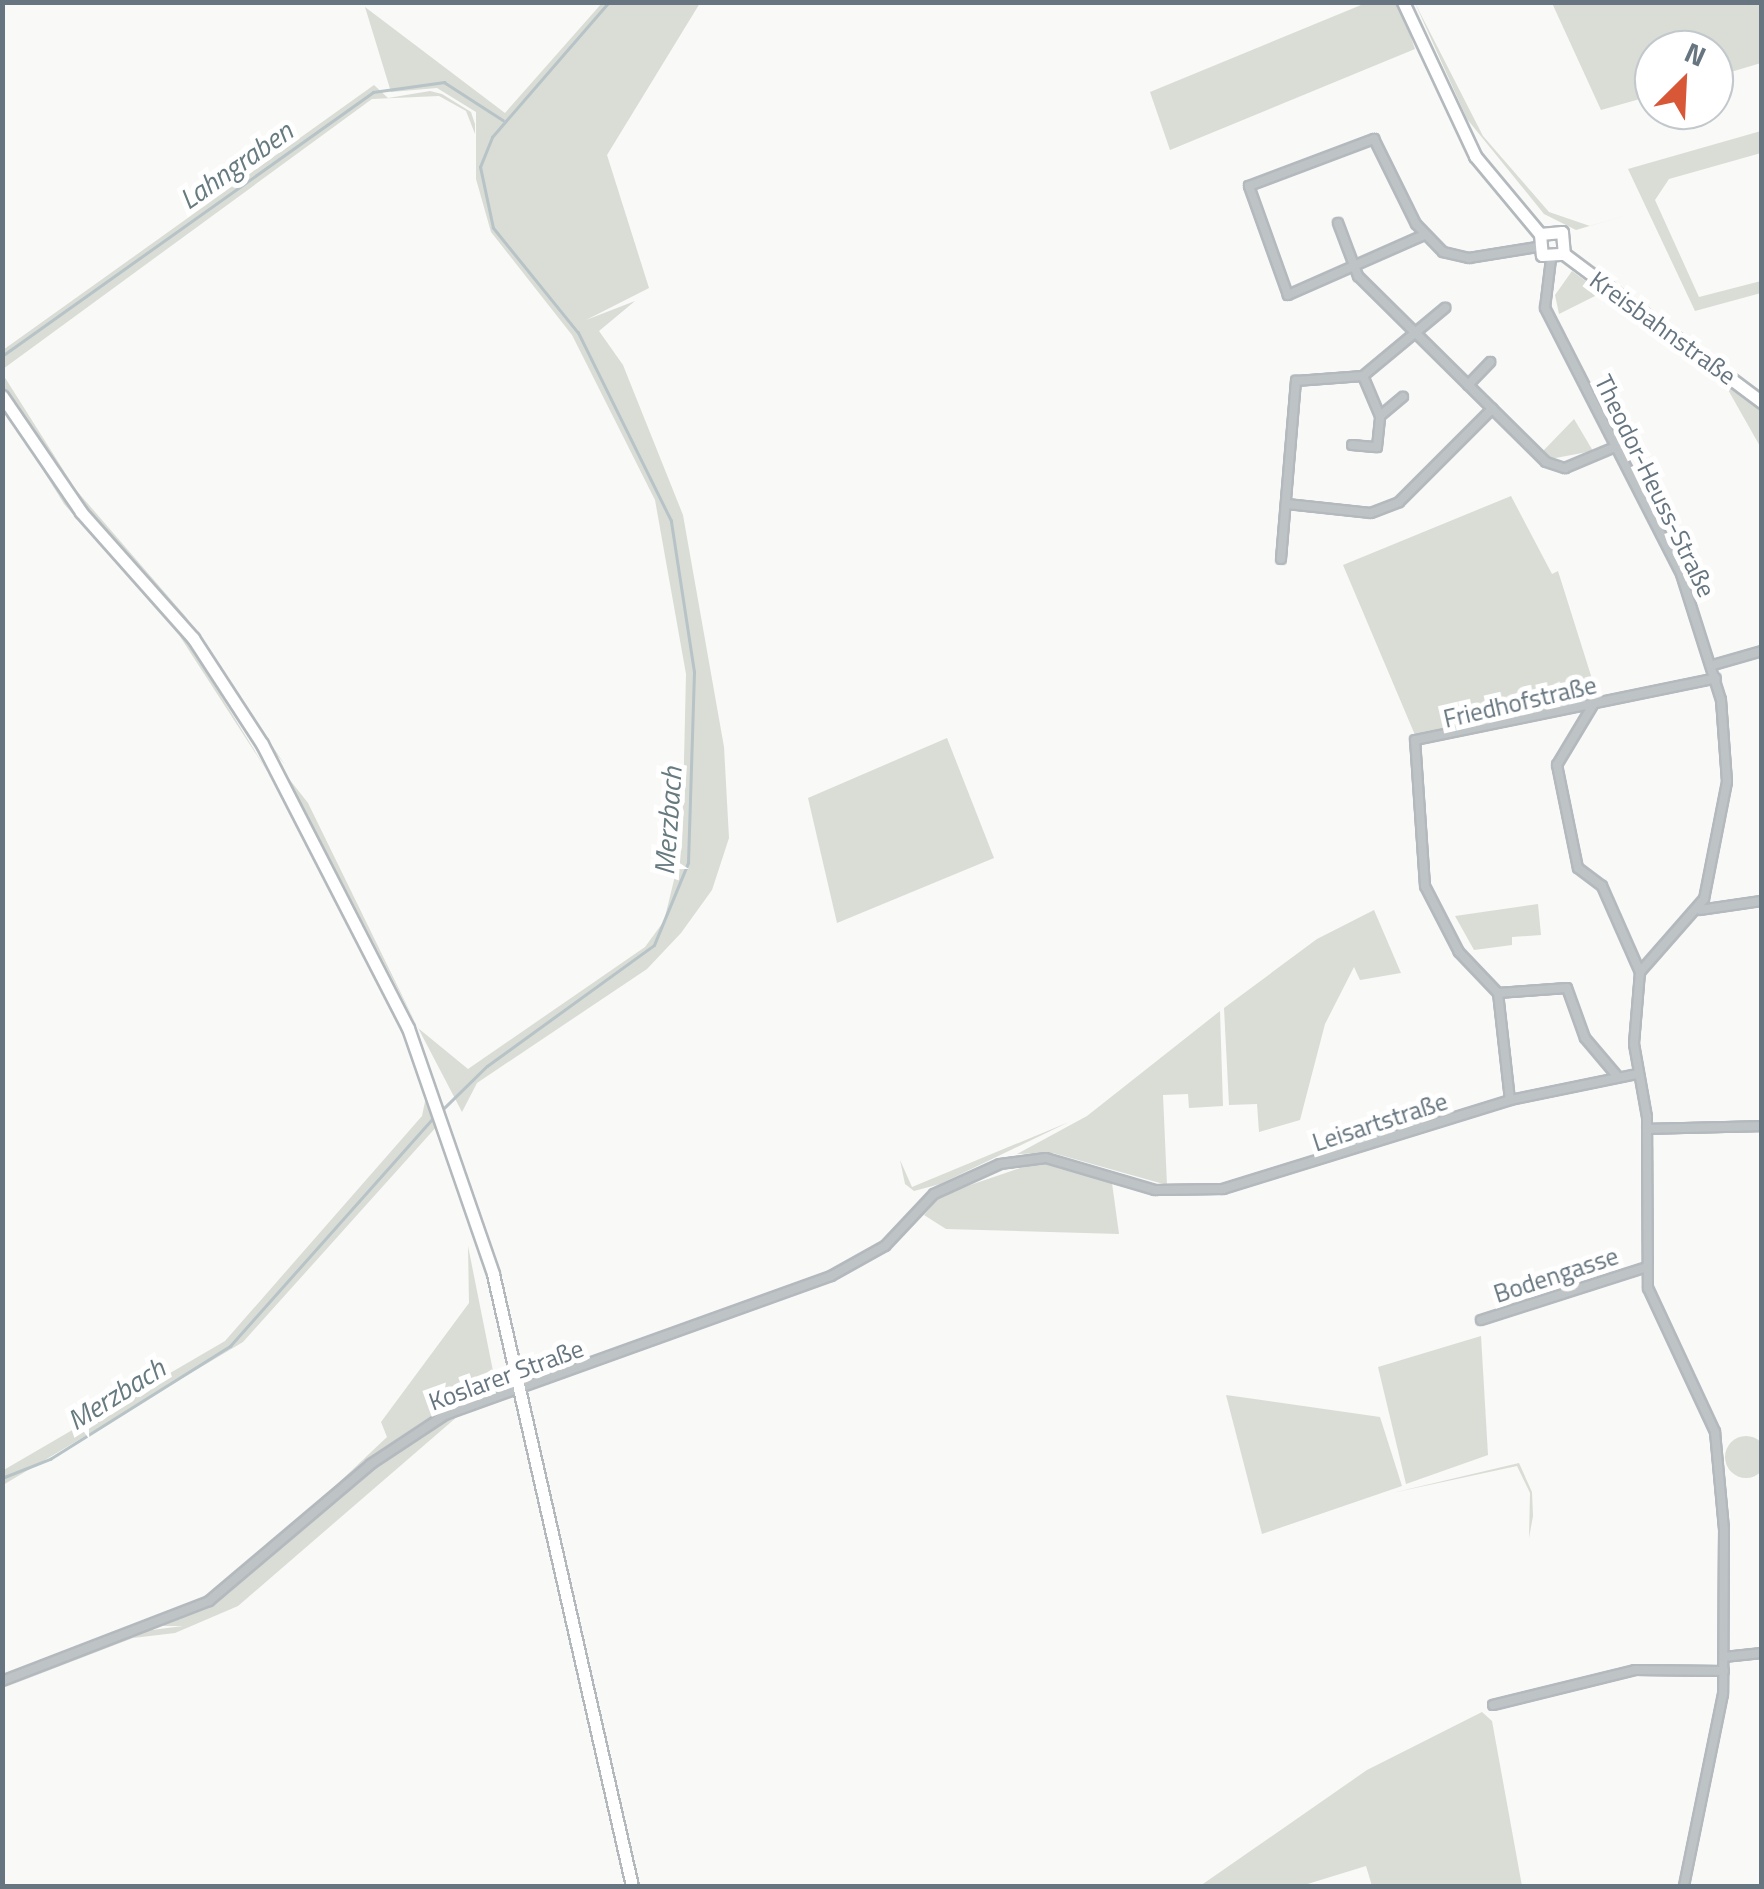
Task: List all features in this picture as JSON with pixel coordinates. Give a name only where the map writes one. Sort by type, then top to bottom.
[{"type":"main road","points":[[1403,2],[1475,156],[1540,234],[1537,247],[1551,259],[1564,254]]},
{"type":"main road","name":"Kreisbahnstraße","points":[[1540,234],[1562,232],[1564,254],[1762,402]]},
{"type":"main road","points":[[2,396],[81,512],[193,638],[262,744],[437,1099],[520,1392],[632,1886]]},
{"type":"street","points":[[1424,235],[1288,295],[1249,186],[1374,139],[1424,235],[1469,258],[1537,247]]},
{"type":"street","points":[[1338,224],[1353,266],[1387,304],[1492,409],[1558,468],[1614,447]]},
{"type":"street","name":"Theodor-Heuss-Straße","points":[[1551,259],[1545,308],[1681,574],[1716,678],[1727,782],[1700,910]]},
{"type":"street","points":[[1281,559],[1296,380],[1363,376],[1446,308]]},
{"type":"street","points":[[1468,384],[1490,362]]},
{"type":"street","points":[[1352,445],[1376,447],[1380,416],[1363,376]]},
{"type":"street","points":[[1380,416],[1403,398]]},
{"type":"street","points":[[1287,504],[1371,513],[1399,502],[1492,409]]},
{"type":"street","points":[[1712,666],[1762,651]]},
{"type":"street","name":"Friedhofstraße","points":[[1498,993],[1459,952],[1425,886],[1415,740],[1716,678]]},
{"type":"street","points":[[1593,706],[1557,765],[1578,868],[1602,886],[1640,972],[1637,1074],[1647,1129],[1644,1268],[1715,1432],[1724,1671],[1684,1886]]},
{"type":"street","points":[[1640,972],[1700,910],[1762,901]]},
{"type":"street","points":[[1510,1100],[1498,993],[1567,988],[1585,1038],[1618,1077]]},
{"type":"street","name":"Leisartstraße","points":[[934,1194],[1028,1157],[1177,1192],[1254,1184],[1510,1100],[1637,1074]]},
{"type":"street","points":[[1647,1129],[1762,1126]]},
{"type":"street","name":"Koslarer Straße","points":[[2,1682],[208,1601],[422,1427],[864,1261],[934,1194]]},
{"type":"street","name":"Bodengasse","points":[[1481,1320],[1644,1268]]},
{"type":"street","points":[[1724,1657],[1762,1653]]},
{"type":"street","points":[[1493,1706],[1635,1670],[1724,1671]]},
{"type":"shaded area","points":[[602,3],[700,3],[607,155],[649,288],[586,320],[635,301],[599,331],[623,365],[683,515],[724,747],[729,838],[712,890],[681,933],[647,969],[477,1083],[462,1112],[418,1028],[468,1069],[645,947],[664,921],[682,847],[686,674],[655,500],[572,335],[491,232],[476,179],[476,112],[437,88],[391,92],[365,7],[505,113]]},
{"type":"shaded area","points":[[1366,3],[1399,3],[1415,49],[1170,150],[1150,92]]},
{"type":"shaded area","points":[[1415,3],[1483,136],[1549,212],[1590,226],[1576,230],[1544,214],[1467,119]]},
{"type":"shaded area","points":[[1552,3],[1761,3],[1761,63],[1734,71],[1734,30],[1634,30],[1634,101],[1601,110]]},
{"type":"shaded area","points":[[374,85],[388,98],[430,91],[442,94],[471,112],[475,134],[466,111],[439,96],[372,99],[3,369],[3,350]]},
{"type":"shaded area","points":[[1761,131],[1761,153],[1669,179],[1655,200],[1699,297],[1761,281],[1761,293],[1695,311],[1628,169]]},
{"type":"shaded area","points":[[1572,271],[1761,410],[1761,448],[1727,388],[1597,295],[1559,314],[1555,295]]},
{"type":"shaded area","points":[[2,373],[76,490],[186,617],[285,765],[86,512],[3,389]]},
{"type":"shaded area","points":[[2,404],[67,502],[181,631],[269,774],[179,635],[64,504]]},
{"type":"shaded area","points":[[1574,419],[1593,451],[1550,459],[1543,451]]},
{"type":"shaded area","points":[[1511,496],[1552,574],[1558,571],[1599,701],[1432,740],[1415,735],[1343,565]]},
{"type":"shaded area","points":[[947,738],[994,858],[837,923],[808,798]]},
{"type":"shaded area","points":[[286,775],[308,803],[416,1024]]},
{"type":"shaded area","points":[[1538,904],[1541,935],[1512,937],[1512,945],[1474,950],[1455,916]]},
{"type":"shaded area","points":[[1374,910],[1401,973],[1360,980],[1354,967],[1325,1024],[1300,1120],[1259,1132],[1257,1104],[1229,1105],[1224,1008],[1317,939]]},
{"type":"shaded area","points":[[1220,1011],[1223,1106],[1189,1108],[1188,1094],[1163,1095],[1167,1185],[1053,1153],[1017,1154],[1087,1116]]},
{"type":"shaded area","points":[[427,1092],[438,1125],[243,1342],[3,1485],[2,1471],[225,1341],[422,1116]]},
{"type":"shaded area","points":[[1069,1122],[940,1184],[914,1191],[905,1184],[900,1160],[912,1187]]},
{"type":"shaded area","points":[[1038,1162],[1112,1183],[1119,1234],[946,1229],[924,1215],[941,1195]]},
{"type":"shaded area","points":[[468,1246],[497,1391],[420,1424],[277,1541],[387,1437],[381,1422],[469,1303]]},
{"type":"shaded area","points":[[1481,1336],[1488,1455],[1406,1484],[1378,1367]]},
{"type":"shaded area","points":[[1226,1395],[1380,1417],[1402,1486],[1262,1534]]},
{"type":"shaded area","points":[[465,1410],[238,1606],[175,1633],[133,1638],[3,1688],[144,1631],[183,1626],[158,1626],[222,1597],[379,1461]]},
{"type":"shaded area","points":[[1746,1436],[1761,1442],[1767,1457],[1761,1472],[1746,1478],[1731,1472],[1725,1457],[1731,1442]]},
{"type":"shaded area","points":[[1519,1463],[1532,1492],[1529,1538],[1530,1493],[1517,1466],[1392,1493]]},
{"type":"shaded area","points":[[1482,1712],[1492,1721],[1522,1886],[1372,1886],[1366,1866],[1301,1886],[1200,1886],[1367,1770]]},
{"type":"waterway","name":"Merzbach","points":[[441,1111],[487,1066],[654,945],[688,863],[694,672],[671,521],[578,333],[493,228],[480,167],[492,137],[609,2]]},
{"type":"waterway","name":"Lahngraben","points":[[2,356],[373,92],[444,82],[503,120]]},
{"type":"waterway","name":"Merzbach","points":[[2,1478],[50,1459],[230,1346],[435,1116]]}]
